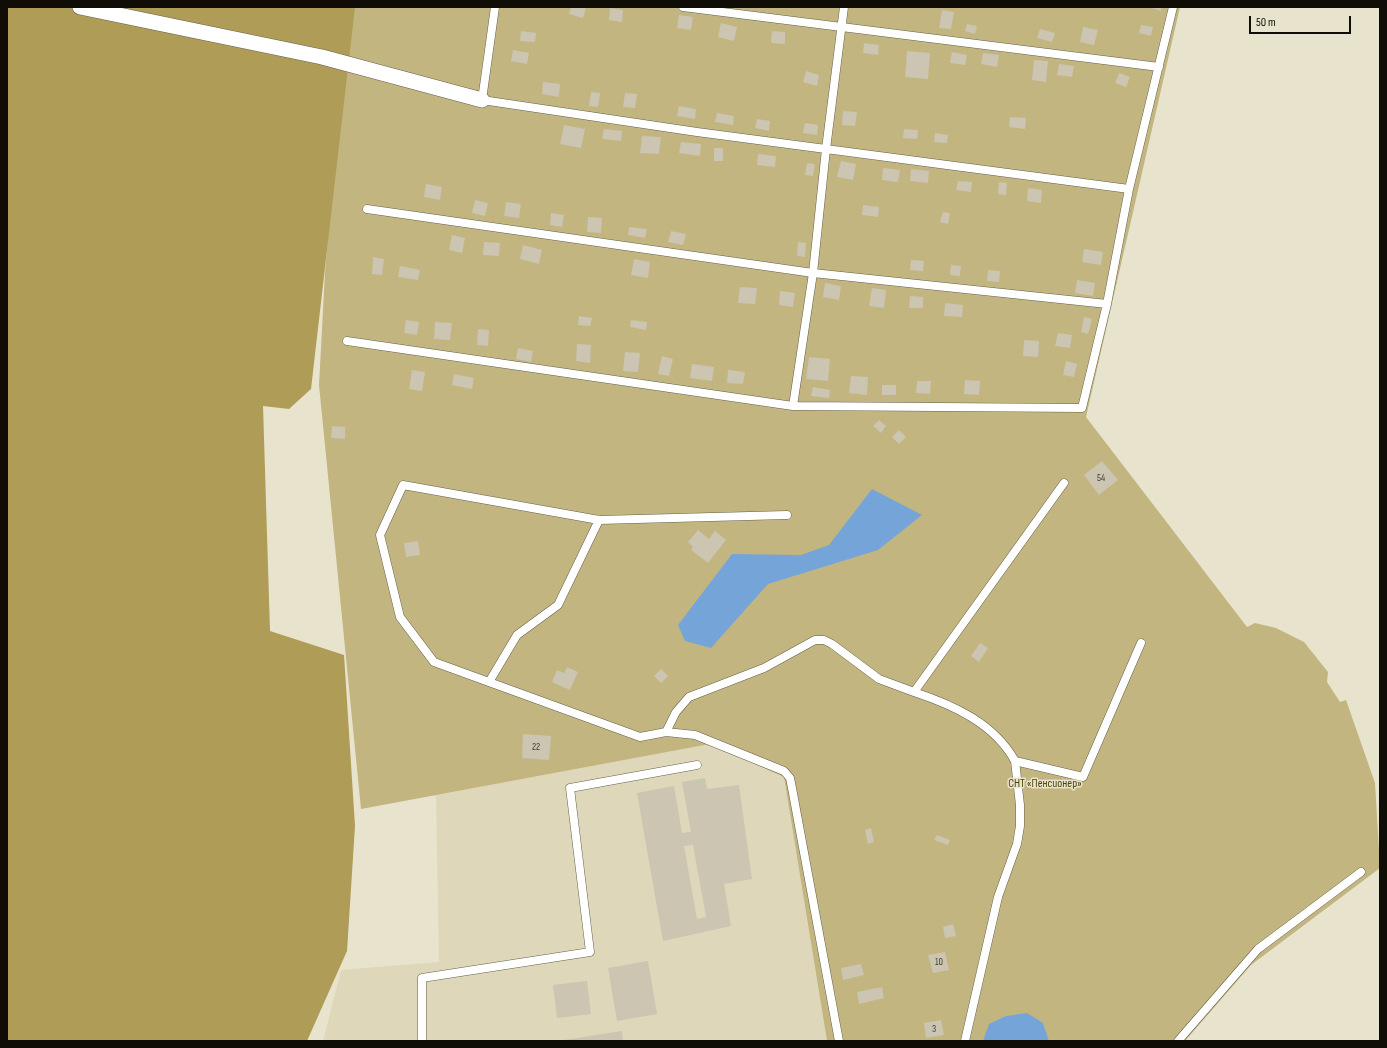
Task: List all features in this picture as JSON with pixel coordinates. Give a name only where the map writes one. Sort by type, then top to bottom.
[{"type":"street","points":[[80,7],[322,58],[482,100]]},
{"type":"lane","points":[[495,7],[482,100],[826,149],[1129,189]]},
{"type":"lane","points":[[683,7],[1159,67]]},
{"type":"lane","points":[[793,406],[813,273],[826,149],[844,7]]},
{"type":"lane","points":[[347,341],[793,406],[1082,408],[1107,304],[1129,189],[1173,7]]},
{"type":"lane","points":[[367,209],[813,273],[1107,304]]},
{"type":"lane","points":[[914,692],[1064,484]]},
{"type":"lane","points":[[787,515],[599,520],[403,485],[380,535],[400,617],[434,662],[640,737],[666,732],[686,733],[707,739],[784,771],[790,778],[839,1041]]},
{"type":"lane","points":[[489,682],[517,635],[558,605],[599,520]]},
{"type":"lane","points":[[666,732],[676,712],[689,697],[764,668],[815,640],[824,640],[832,644],[879,679],[954,707],[975,719],[994,734],[1008,748],[1015,761],[1020,804],[1020,826],[1017,844],[998,897],[965,1041]]},
{"type":"lane","points":[[1015,761],[1083,777],[1141,643]]},
{"type":"lane","points":[[422,1041],[422,978],[590,952],[570,788],[697,765]]},
{"type":"lane","points":[[1178,1041],[1258,949],[1361,872]]},
{"type":"shaded area","points":[[7,7],[355,7],[311,389],[289,409],[263,406],[270,631],[344,655],[355,826],[347,951],[307,1041],[7,1041]]},
{"type":"shaded area","points":[[710,744],[784,777],[827,1041],[323,1041],[341,970],[439,962],[436,795]]},
{"type":"green space","name":"СНТ «Пенсионер»","points":[[347,7],[1180,7],[1086,417],[1247,627],[1255,623],[1276,628],[1304,642],[1328,672],[1327,682],[1340,702],[1346,700],[1375,783],[1380,868],[1251,965],[1185,1041],[827,1041],[784,777],[710,744],[361,809],[319,385],[325,273]]},
{"type":"water","points":[[872,489],[922,515],[878,550],[768,584],[711,648],[685,641],[678,625],[732,554],[801,555],[829,545]]},
{"type":"water","points":[[1027,1013],[1043,1023],[1049,1041],[983,1041],[989,1024],[1006,1016]]},
{"type":"building","points":[[571,7],[586,7],[583,18],[569,14]]},
{"type":"building","points":[[1148,7],[1162,7],[1161,11]]},
{"type":"building","points":[[610,8],[623,10],[622,22],[609,20]]},
{"type":"building","points":[[942,10],[954,12],[951,29],[939,28]]},
{"type":"building","points":[[679,15],[693,17],[691,30],[677,28]]},
{"type":"building","points":[[721,23],[737,27],[734,41],[718,37]]},
{"type":"building","points":[[967,24],[977,26],[975,34],[965,31]]},
{"type":"building","points":[[1141,25],[1153,27],[1151,36],[1139,33]]},
{"type":"building","points":[[1083,27],[1098,30],[1094,45],[1080,42]]},
{"type":"building","points":[[1040,29],[1055,33],[1052,42],[1037,38]]},
{"type":"building","points":[[521,31],[536,33],[535,42],[520,41]]},
{"type":"building","points":[[772,31],[785,32],[785,44],[771,43]]},
{"type":"building","points":[[864,43],[879,45],[878,55],[863,53]]},
{"type":"building","points":[[513,50],[529,53],[527,64],[511,61]]},
{"type":"building","points":[[907,51],[930,53],[928,79],[905,77]]},
{"type":"building","points":[[952,52],[967,55],[965,65],[950,63]]},
{"type":"building","points":[[983,53],[999,55],[997,67],[981,64]]},
{"type":"building","points":[[1034,60],[1048,61],[1046,82],[1032,80]]},
{"type":"building","points":[[1059,64],[1074,66],[1072,77],[1057,75]]},
{"type":"building","points":[[806,71],[819,75],[817,86],[803,82]]},
{"type":"building","points":[[1119,73],[1130,77],[1126,87],[1115,83]]},
{"type":"building","points":[[543,82],[560,84],[559,97],[542,94]]},
{"type":"building","points":[[591,92],[600,93],[598,107],[589,106]]},
{"type":"building","points":[[625,93],[637,94],[635,108],[623,107]]},
{"type":"building","points":[[679,106],[696,109],[695,119],[677,116]]},
{"type":"building","points":[[843,111],[857,112],[855,126],[842,125]]},
{"type":"building","points":[[717,113],[734,116],[733,125],[715,122]]},
{"type":"building","points":[[1010,117],[1026,118],[1025,129],[1009,127]]},
{"type":"building","points":[[757,119],[770,121],[769,131],[755,128]]},
{"type":"building","points":[[805,123],[818,125],[817,135],[803,133]]},
{"type":"building","points":[[564,125],[585,129],[581,148],[560,144]]},
{"type":"building","points":[[604,129],[622,131],[621,141],[602,139]]},
{"type":"building","points":[[904,129],[918,130],[917,139],[903,138]]},
{"type":"building","points":[[935,133],[948,135],[947,143],[934,142]]},
{"type":"building","points":[[642,136],[661,137],[659,154],[640,153]]},
{"type":"building","points":[[681,142],[701,144],[700,156],[679,153]]},
{"type":"building","points":[[714,148],[723,148],[723,161],[714,161]]},
{"type":"building","points":[[758,154],[776,156],[775,167],[757,165]]},
{"type":"building","points":[[841,161],[856,164],[853,180],[837,177]]},
{"type":"building","points":[[807,163],[815,164],[813,176],[805,175]]},
{"type":"building","points":[[883,168],[900,170],[898,182],[882,180]]},
{"type":"building","points":[[911,169],[929,171],[928,183],[910,181]]},
{"type":"building","points":[[958,181],[972,182],[971,192],[956,190]]},
{"type":"building","points":[[999,182],[1007,183],[1006,195],[998,194]]},
{"type":"building","points":[[426,184],[442,187],[440,200],[424,197]]},
{"type":"building","points":[[1028,188],[1042,190],[1041,203],[1027,201]]},
{"type":"building","points":[[475,200],[488,203],[485,216],[472,213]]},
{"type":"building","points":[[506,202],[521,204],[519,218],[504,216]]},
{"type":"building","points":[[863,205],[879,207],[878,217],[862,215]]},
{"type":"building","points":[[943,212],[950,213],[948,224],[940,222]]},
{"type":"building","points":[[551,213],[564,215],[562,227],[550,225]]},
{"type":"building","points":[[588,217],[602,218],[601,233],[587,232]]},
{"type":"building","points":[[629,227],[647,229],[645,238],[628,235]]},
{"type":"building","points":[[671,231],[686,234],[683,245],[668,242]]},
{"type":"building","points":[[452,235],[465,238],[462,253],[449,250]]},
{"type":"building","points":[[484,242],[500,243],[499,256],[483,255]]},
{"type":"building","points":[[798,242],[806,243],[805,257],[797,256]]},
{"type":"building","points":[[523,245],[542,250],[539,264],[520,259]]},
{"type":"building","points":[[1084,249],[1103,252],[1101,265],[1082,262]]},
{"type":"building","points":[[373,257],[384,259],[382,275],[372,274]]},
{"type":"building","points":[[634,259],[650,262],[648,278],[631,275]]},
{"type":"building","points":[[911,260],[924,261],[923,271],[910,270]]},
{"type":"building","points":[[951,265],[961,266],[960,276],[950,275]]},
{"type":"building","points":[[400,266],[420,270],[418,280],[398,277]]},
{"type":"building","points":[[988,270],[1000,271],[999,282],[987,281]]},
{"type":"building","points":[[1077,280],[1095,283],[1093,296],[1075,293]]},
{"type":"building","points":[[825,283],[841,286],[839,300],[823,297]]},
{"type":"building","points":[[740,287],[757,288],[755,304],[738,303]]},
{"type":"building","points":[[872,288],[886,290],[884,308],[869,306]]},
{"type":"building","points":[[780,291],[795,293],[793,307],[779,305]]},
{"type":"building","points":[[910,296],[923,297],[923,308],[909,308]]},
{"type":"building","points":[[945,303],[963,305],[962,317],[944,316]]},
{"type":"building","points":[[579,316],[592,318],[590,326],[578,325]]},
{"type":"building","points":[[1084,317],[1092,319],[1088,334],[1081,332]]},
{"type":"building","points":[[406,320],[419,322],[417,335],[404,333]]},
{"type":"building","points":[[631,320],[647,322],[646,330],[630,327]]},
{"type":"building","points":[[435,322],[452,323],[450,340],[434,339]]},
{"type":"building","points":[[478,329],[489,330],[488,346],[477,345]]},
{"type":"building","points":[[1058,333],[1072,335],[1070,348],[1055,346]]},
{"type":"building","points":[[1024,340],[1039,341],[1038,357],[1023,356]]},
{"type":"building","points":[[577,344],[591,345],[590,363],[576,361]]},
{"type":"building","points":[[518,348],[533,351],[531,362],[516,359]]},
{"type":"building","points":[[625,352],[640,353],[638,372],[623,371]]},
{"type":"building","points":[[662,356],[673,359],[669,376],[658,374]]},
{"type":"building","points":[[809,357],[830,359],[828,381],[806,379]]},
{"type":"building","points":[[1066,361],[1077,364],[1074,377],[1063,375]]},
{"type":"building","points":[[692,364],[714,367],[712,381],[690,378]]},
{"type":"building","points":[[412,370],[425,372],[422,391],[409,389]]},
{"type":"building","points":[[728,370],[745,372],[743,384],[727,383]]},
{"type":"building","points":[[454,374],[474,378],[472,389],[452,385]]},
{"type":"building","points":[[851,376],[868,377],[867,395],[849,393]]},
{"type":"building","points":[[965,380],[980,381],[979,395],[964,394]]},
{"type":"building","points":[[917,381],[931,381],[930,394],[916,393]]},
{"type":"building","points":[[882,385],[896,385],[896,395],[882,395]]},
{"type":"building","points":[[813,387],[830,390],[829,398],[811,396]]},
{"type":"building","points":[[879,420],[886,426],[881,433],[873,426]]},
{"type":"building","points":[[332,426],[345,427],[345,439],[331,438]]},
{"type":"building","points":[[899,430],[906,437],[899,444],[892,437]]},
{"type":"building","points":[[1102,461],[1118,480],[1099,495],[1084,475]]},
{"type":"building","points":[[698,530],[709,539],[715,531],[726,540],[708,563],[691,550],[693,547],[688,542]]},
{"type":"building","points":[[418,541],[420,555],[406,557],[404,543]]},
{"type":"building","points":[[980,643],[988,648],[979,662],[971,656]]},
{"type":"building","points":[[567,667],[578,672],[570,690],[552,682],[557,670],[564,673]]},
{"type":"building","points":[[661,669],[668,676],[661,683],[654,676]]},
{"type":"building","points":[[523,734],[551,736],[549,760],[522,758]]},
{"type":"building","points":[[705,778],[707,789],[739,785],[752,879],[724,884],[731,926],[663,941],[637,793],[674,786],[682,833],[691,832],[682,782]],"holes":[[[693,845],[706,917],[697,919],[684,846]]]},
{"type":"building","points":[[871,828],[874,842],[868,844],[865,830]]},
{"type":"building","points":[[937,835],[950,840],[948,845],[934,840]]},
{"type":"building","points":[[953,924],[956,936],[945,938],[943,927]]},
{"type":"building","points":[[945,952],[949,970],[933,973],[928,955]]},
{"type":"building","points":[[648,961],[657,1014],[617,1021],[608,968]]},
{"type":"building","points":[[861,964],[864,975],[843,980],[841,968]]},
{"type":"building","points":[[587,981],[591,1014],[557,1018],[553,985]]},
{"type":"building","points":[[882,987],[884,998],[859,1004],[857,992]]},
{"type":"building","points":[[941,1020],[944,1035],[926,1038],[924,1023]]},
{"type":"building","points":[[622,1031],[623,1041],[564,1041],[564,1040]]}]
